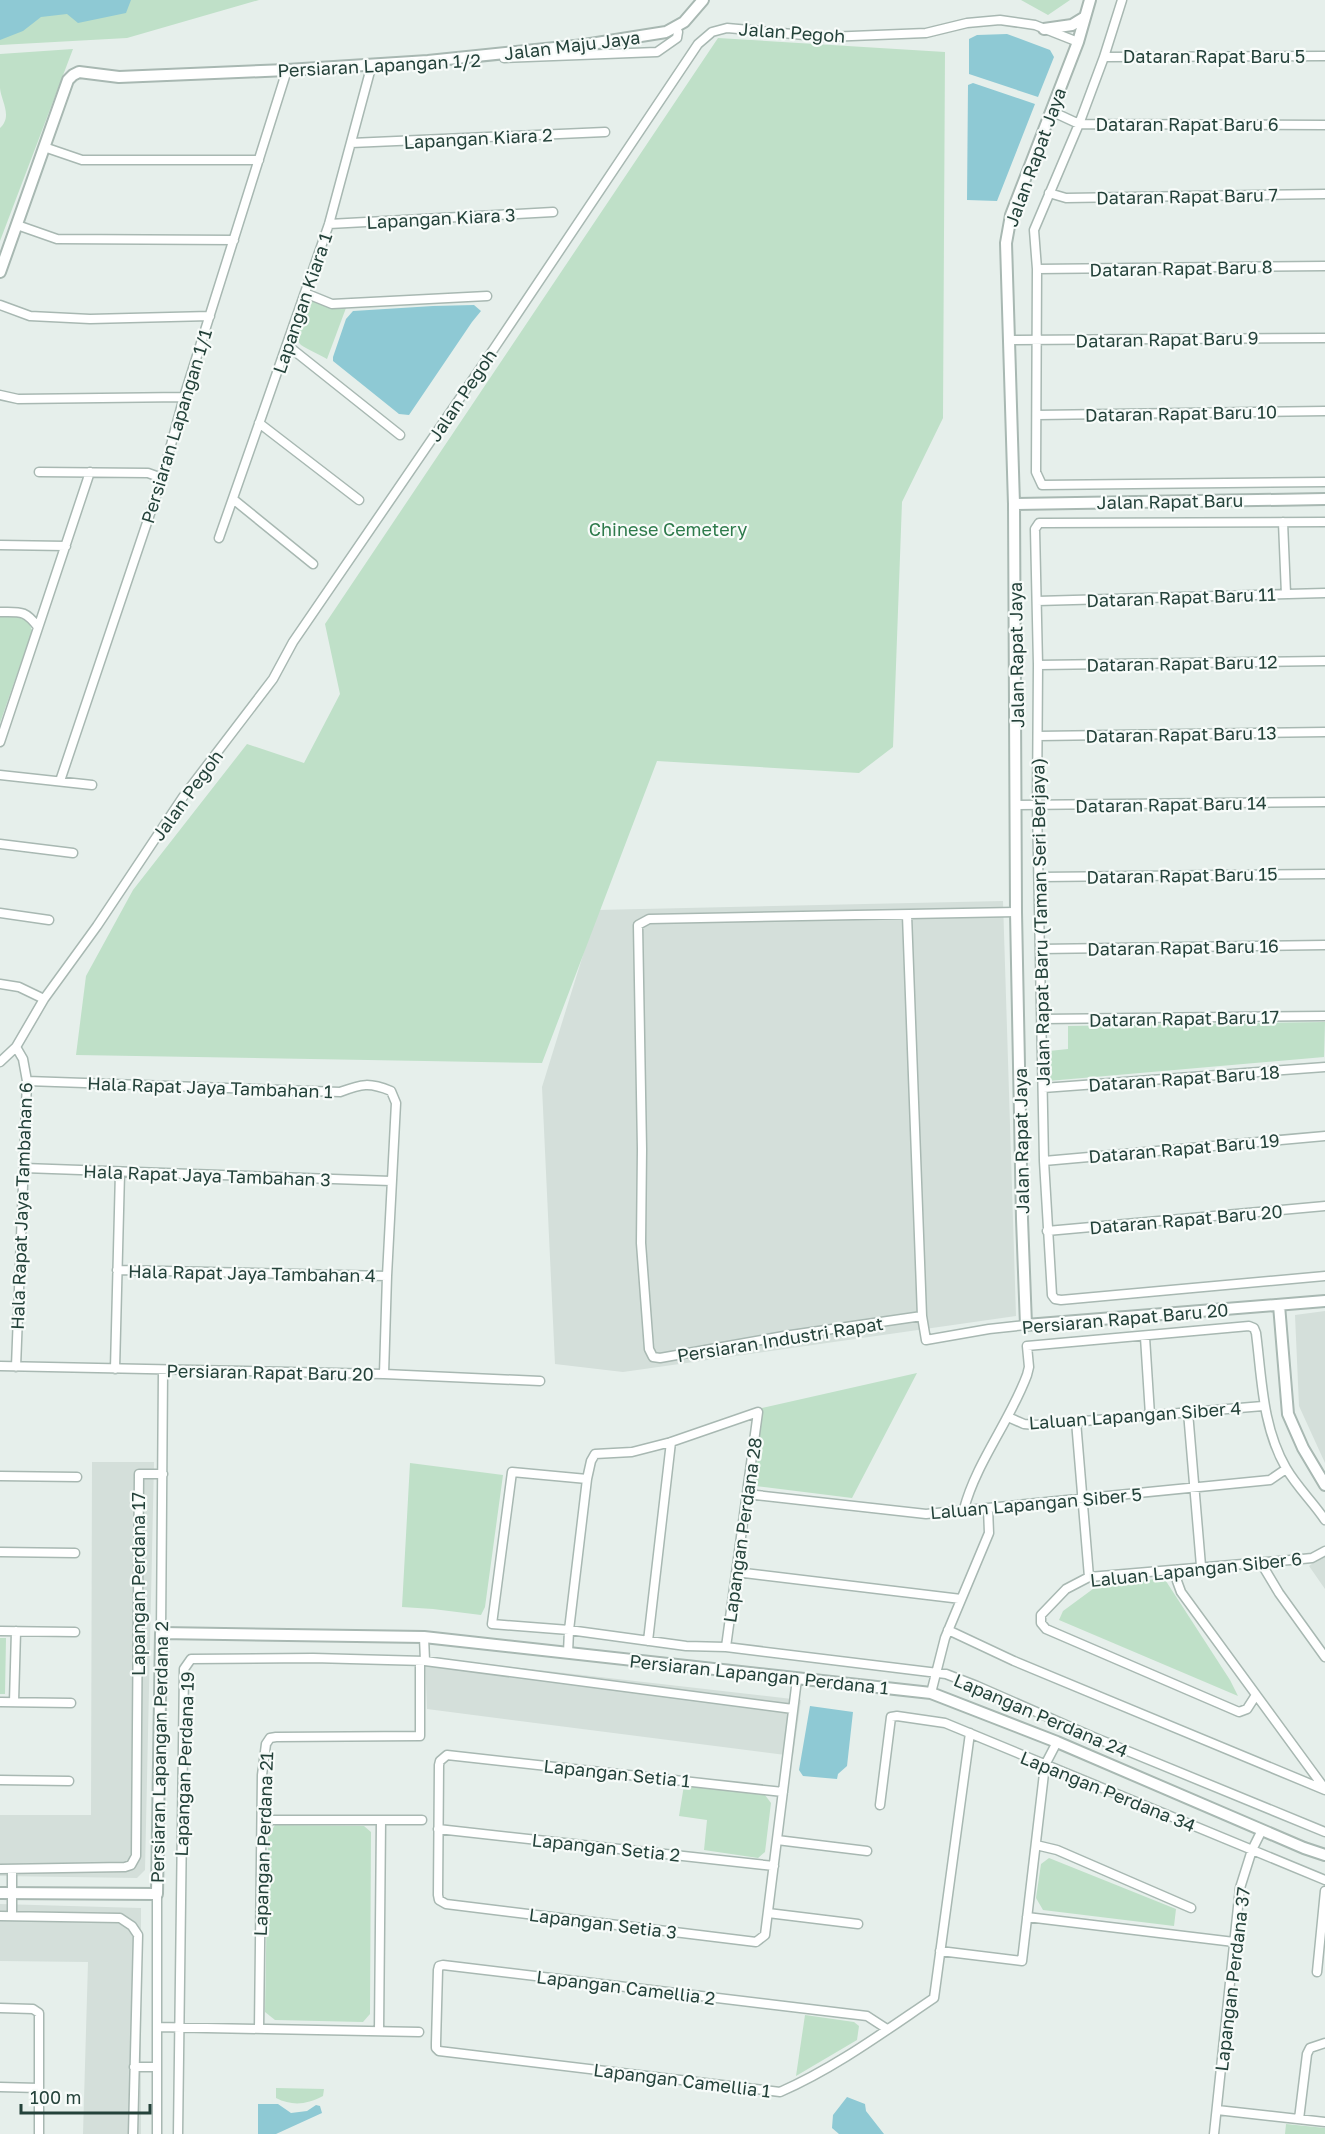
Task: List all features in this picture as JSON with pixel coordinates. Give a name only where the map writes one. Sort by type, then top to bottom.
[{"type":"street","name":"Jalan Maju Jaya","points":[[428,61],[584,45],[652,35],[676,28],[703,0]]},
{"type":"street","name":"Jalan Rapat Jaya","points":[[1026,1326],[1016,912],[1014,504],[1005,275],[1007,227],[1078,42],[1090,0]]},
{"type":"street","name":"Jalan Rapat Jaya","points":[[1036,472],[1037,269],[1034,230],[1079,124],[1122,0]]},
{"type":"street","points":[[1044,29],[1072,25],[1085,17]]},
{"type":"street","name":"Jalan Pegoh","points":[[0,1062],[16,1047],[44,999],[97,926],[183,797],[273,679],[293,642],[495,347],[698,44],[712,32],[727,28],[827,37],[926,33],[967,23],[1000,20],[1035,26],[1078,42]]},
{"type":"street","name":"Persiaran Lapangan 1/2","points":[[44,147],[68,80],[79,72],[119,78],[428,61],[657,52],[677,38],[676,28]]},
{"type":"street","name":"Dataran Rapat Baru 5","points":[[1104,57],[1325,56]]},
{"type":"street","name":"Lapangan Kiara 1","points":[[219,538],[329,224],[372,64]]},
{"type":"street","name":"Persiaran Lapangan 1/1","points":[[60,781],[162,478],[184,397],[287,70]]},
{"type":"street","name":"Dataran Rapat Baru 6","points":[[1051,111],[1079,124],[1325,125]]},
{"type":"street","name":"Lapangan Kiara 2","points":[[351,143],[605,132]]},
{"type":"street","points":[[0,272],[44,147],[82,160],[259,160]]},
{"type":"street","name":"Dataran Rapat Baru 7","points":[[1049,193],[1066,198],[1325,195]]},
{"type":"street","name":"Lapangan Kiara 3","points":[[329,224],[553,212]]},
{"type":"street","points":[[17,225],[57,239],[234,240]]},
{"type":"street","name":"Dataran Rapat Baru 8","points":[[1037,269],[1325,266]]},
{"type":"street","points":[[305,293],[332,304],[487,296]]},
{"type":"street","points":[[0,304],[30,316],[90,319],[210,316]]},
{"type":"street","name":"Dataran Rapat Baru 9","points":[[1008,340],[1325,338]]},
{"type":"street","points":[[287,345],[400,435]]},
{"type":"street","points":[[0,395],[18,399],[184,397]]},
{"type":"street","name":"Dataran Rapat Baru 10","points":[[1037,415],[1325,411]]},
{"type":"street","points":[[260,423],[359,500]]},
{"type":"street","points":[[39,472],[148,473],[162,478]]},
{"type":"street","points":[[0,742],[90,472]]},
{"type":"street","name":"Jalan Rapat Baru","points":[[1036,472],[1042,485],[1325,482]]},
{"type":"street","points":[[233,499],[313,564]]},
{"type":"street","name":"Jalan Rapat Baru","points":[[1014,504],[1325,499]]},
{"type":"street","points":[[1283,522],[1286,594]]},
{"type":"street","name":"Jalan Rapat Baru (Taman Seri Berjaya)","points":[[1325,522],[1039,523],[1035,530],[1038,665],[1037,806],[1044,1161],[1052,1295],[1055,1299],[1061,1300],[1325,1276]]},
{"type":"street","points":[[0,545],[66,546]]},
{"type":"street","name":"Dataran Rapat Baru 11","points":[[1037,601],[1325,593]]},
{"type":"street","points":[[0,612],[21,612],[28,615],[38,627]]},
{"type":"street","name":"Dataran Rapat Baru 12","points":[[1038,665],[1325,662]]},
{"type":"street","name":"Dataran Rapat Baru 13","points":[[1038,736],[1325,732]]},
{"type":"street","points":[[0,775],[92,785]]},
{"type":"street","name":"Dataran Rapat Baru 14","points":[[1017,805],[1325,802]]},
{"type":"street","points":[[0,844],[73,853]]},
{"type":"street","name":"Dataran Rapat Baru 15","points":[[1040,877],[1325,874]]},
{"type":"street","name":"Persiaran Industri Rapat","points":[[922,1316],[783,1336],[660,1358],[653,1356],[649,1349],[641,1243],[642,1149],[638,926],[649,919],[1016,912]]},
{"type":"street","points":[[0,913],[50,920]]},
{"type":"street","points":[[907,915],[922,1316]]},
{"type":"street","name":"Dataran Rapat Baru 16","points":[[1040,949],[1325,945]]},
{"type":"street","points":[[0,984],[19,987],[44,999]]},
{"type":"street","name":"Dataran Rapat Baru 17","points":[[1042,1019],[1325,1016]]},
{"type":"street","name":"Hala Rapat Jaya Tambahan 6","points":[[16,1047],[23,1059],[27,1081],[16,1367]]},
{"type":"street","name":"Dataran Rapat Baru 18","points":[[1043,1088],[1325,1067]]},
{"type":"street","name":"Hala Rapat Jaya Tambahan 1","points":[[27,1081],[340,1092],[362,1084],[376,1084],[391,1091],[396,1103],[392,1180]]},
{"type":"street","name":"Dataran Rapat Baru 19","points":[[1044,1161],[1325,1136]]},
{"type":"street","name":"Hala Rapat Jaya Tambahan 3","points":[[24,1168],[392,1180]]},
{"type":"street","points":[[115,1369],[120,1172]]},
{"type":"street","points":[[384,1374],[392,1180]]},
{"type":"street","name":"Dataran Rapat Baru 20","points":[[1047,1231],[1325,1206]]},
{"type":"street","name":"Hala Rapat Jaya Tambahan 4","points":[[117,1270],[387,1276]]},
{"type":"street","name":"Persiaran Rapat Baru 20","points":[[922,1316],[926,1340],[989,1329],[1325,1301]]},
{"type":"street","points":[[1279,1305],[1288,1414],[1303,1448],[1324,1482]]},
{"type":"street","points":[[964,1509],[969,1491],[1028,1375],[1027,1346],[1248,1326],[1254,1328],[1256,1333],[1261,1366],[1263,1406],[1274,1441],[1286,1469],[1325,1520]]},
{"type":"street","points":[[1145,1337],[1150,1415]]},
{"type":"street","name":"Persiaran Rapat Baru 20","points":[[0,1366],[384,1374],[540,1381]]},
{"type":"street","name":"Persiaran Lapangan Perdana 2","points":[[157,2134],[157,1894],[163,1370]]},
{"type":"street","name":"Laluan Lapangan Siber 4","points":[[1008,1417],[1024,1424],[1263,1406]]},
{"type":"street","name":"Lapangan Perdana 28","points":[[671,1442],[758,1412],[726,1647]]},
{"type":"street","points":[[1188,1412],[1201,1566]]},
{"type":"street","points":[[1076,1421],[1089,1576]]},
{"type":"street","points":[[568,1653],[587,1479],[591,1461],[596,1454],[601,1452],[632,1452],[671,1442],[648,1641]]},
{"type":"street","name":"Laluan Lapangan Siber 5","points":[[747,1494],[926,1514],[1270,1480],[1286,1469]]},
{"type":"street","name":"Lapangan Perdana 24","points":[[587,1479],[512,1472],[492,1624],[569,1630],[686,1646],[726,1647],[946,1674],[1325,1832]]},
{"type":"street","name":"Lapangan Perdana 17","points":[[12,1869],[125,1868],[131,1865],[136,1856],[139,1473],[163,1474]]},
{"type":"street","points":[[0,1476],[77,1477]]},
{"type":"street","points":[[931,1693],[948,1630],[989,1533],[988,1508]]},
{"type":"street","name":"Laluan Lapangan Siber 6","points":[[1256,1695],[1247,1709],[1239,1712],[1046,1629],[1041,1623],[1041,1615],[1066,1590],[1089,1576],[1312,1558],[1325,1551]]},
{"type":"street","points":[[0,1552],[75,1553]]},
{"type":"street","points":[[1261,1563],[1279,1593],[1325,1657]]},
{"type":"street","points":[[1178,1570],[1181,1592],[1325,1790]]},
{"type":"street","points":[[736,1572],[962,1599]]},
{"type":"street","points":[[948,1630],[1014,1661],[1325,1790]]},
{"type":"street","points":[[0,1631],[75,1632]]},
{"type":"street","points":[[14,1702],[16,1631]]},
{"type":"street","name":"Persiaran Lapangan Perdana 1","points":[[161,1633],[424,1637],[931,1693],[1057,1742],[1325,1855]]},
{"type":"street","points":[[424,1637],[422,1661],[793,1709]]},
{"type":"street","name":"Lapangan Perdana 19","points":[[180,2027],[184,1670],[187,1663],[196,1658],[422,1661]]},
{"type":"street","name":"Lapangan Perdana 21","points":[[259,2029],[262,1820],[266,1744],[270,1738],[420,1736],[422,1661]]},
{"type":"street","points":[[797,1679],[768,1913],[858,1924]]},
{"type":"street","points":[[0,1702],[70,1703]]},
{"type":"street","name":"Lapangan Perdana 34","points":[[880,1805],[891,1717],[945,1723],[1325,1880]]},
{"type":"street","name":"Lapangan Camellia 1","points":[[436,2043],[439,2051],[780,2092],[806,2079],[934,1998],[970,1733]]},
{"type":"street","points":[[940,1951],[1022,1961],[1045,1765],[1057,1742]]},
{"type":"street","name":"Lapangan Setia 1","points":[[438,1829],[440,1761],[443,1757],[452,1755],[783,1792]]},
{"type":"street","points":[[0,1780],[69,1781]]},
{"type":"street","points":[[262,1820],[422,1820]]},
{"type":"street","points":[[379,2031],[381,1820]]},
{"type":"street","name":"Lapangan Setia 2","points":[[438,1829],[774,1866]]},
{"type":"street","name":"Lapangan Setia 3","points":[[438,1829],[438,1895],[439,1900],[446,1905],[756,1942],[765,1935],[768,1913]]},
{"type":"street","name":"Lapangan Perdana 37","points":[[1214,2134],[1240,1888],[1252,1850],[1262,1830]]},
{"type":"street","points":[[777,1839],[867,1851]]},
{"type":"street","points":[[1036,1845],[1056,1850],[1191,1908]]},
{"type":"street","points":[[0,1869],[12,1869],[12,1916]]},
{"type":"street","points":[[1317,1972],[1325,1891]]},
{"type":"street","points":[[0,1893],[157,1894]]},
{"type":"street","points":[[0,1916],[120,1918],[132,1926],[138,1935],[133,2134]]},
{"type":"street","points":[[1027,1917],[1234,1942]]},
{"type":"street","name":"Lapangan Camellia 2","points":[[436,2043],[438,1970],[439,1966],[443,1965],[867,2016],[887,2029]]},
{"type":"street","points":[[0,2008],[38,2011],[40,2015],[39,2134]]},
{"type":"street","points":[[157,2027],[419,2032]]},
{"type":"street","points":[[178,2134],[180,2027]]},
{"type":"street","points":[[1299,2118],[1310,2048],[1325,2043]]},
{"type":"street","points":[[134,2067],[157,2067]]},
{"type":"street","points":[[0,2087],[39,2088]]},
{"type":"street","points":[[1217,2110],[1325,2121]]},
{"type":"shaded area","points":[[1003,901],[1016,1316],[623,1372],[555,1364],[542,1087],[597,910]]},
{"type":"shaded area","points":[[1325,1311],[1325,1463],[1299,1406],[1295,1315]]},
{"type":"shaded area","points":[[92,1462],[154,1462],[145,1870],[137,1878],[0,1876],[0,1815],[91,1815]]},
{"type":"shaded area","points":[[1325,1554],[1325,1589],[1309,1566]]},
{"type":"shaded area","points":[[425,1657],[801,1700],[793,1756],[427,1709]]},
{"type":"shaded area","points":[[0,1904],[141,1908],[141,2134],[83,2134],[88,1962],[0,1961]]},
{"type":"green space","points":[[0,0],[259,0],[127,38],[0,45]]},
{"type":"green space","points":[[1021,0],[1070,0],[1048,15]]},
{"type":"green space","name":"Chinese Cemetery","points":[[718,38],[945,52],[943,418],[902,502],[893,747],[859,773],[657,761],[542,1063],[76,1055],[86,976],[133,890],[247,744],[304,763],[340,694],[325,624]]},
{"type":"green space","points":[[73,49],[0,241],[0,128],[6,119],[6,113],[0,88],[0,54]]},
{"type":"green space","points":[[307,299],[330,308],[346,308],[327,359],[304,347],[298,341],[298,323]]},
{"type":"green space","points":[[0,616],[17,616],[29,622],[32,631],[0,723]]},
{"type":"green space","points":[[1325,1022],[1324,1057],[1048,1081],[1049,1051],[1068,1049],[1068,1026]]},
{"type":"green space","points":[[917,1373],[852,1498],[755,1486],[762,1408]]},
{"type":"green space","points":[[410,1463],[503,1475],[485,1607],[481,1615],[402,1607]]},
{"type":"green space","points":[[1164,1578],[1238,1696],[1059,1620],[1063,1611],[1097,1586]]},
{"type":"green space","points":[[0,1638],[6,1638],[5,1694],[0,1694]]},
{"type":"green space","points":[[684,1785],[765,1795],[771,1803],[765,1852],[758,1858],[704,1850],[707,1820],[679,1816]]},
{"type":"green space","points":[[275,1825],[364,1826],[371,1832],[370,2014],[363,2022],[275,2020],[265,2012],[268,1837]]},
{"type":"green space","points":[[1049,1858],[1176,1909],[1174,1926],[1043,1910],[1036,1898],[1041,1864]]},
{"type":"green space","points":[[805,2015],[854,2022],[859,2026],[857,2040],[796,2076]]},
{"type":"green space","points":[[276,2088],[324,2089],[323,2096],[299,2103],[276,2098]]},
{"type":"green space","points":[[1286,2124],[1325,2128],[1325,2134],[1285,2134]]},
{"type":"water","points":[[0,0],[131,0],[126,13],[78,23],[67,14],[41,17],[23,31],[0,40]]},
{"type":"water","points":[[1007,34],[1050,50],[1054,57],[1038,97],[969,74],[969,39],[977,35]]},
{"type":"water","points":[[973,83],[1035,104],[997,201],[967,200],[968,85]]},
{"type":"water","points":[[474,305],[481,311],[409,415],[399,414],[333,361],[346,319],[353,311]]},
{"type":"water","points":[[810,1706],[853,1712],[847,1766],[838,1774],[837,1779],[803,1776],[799,1770]]},
{"type":"water","points":[[847,2097],[865,2104],[866,2111],[884,2134],[839,2134],[832,2128],[833,2115]]},
{"type":"water","points":[[258,2104],[278,2104],[291,2113],[307,2111],[316,2105],[320,2106],[322,2113],[276,2134],[258,2134]]}]
